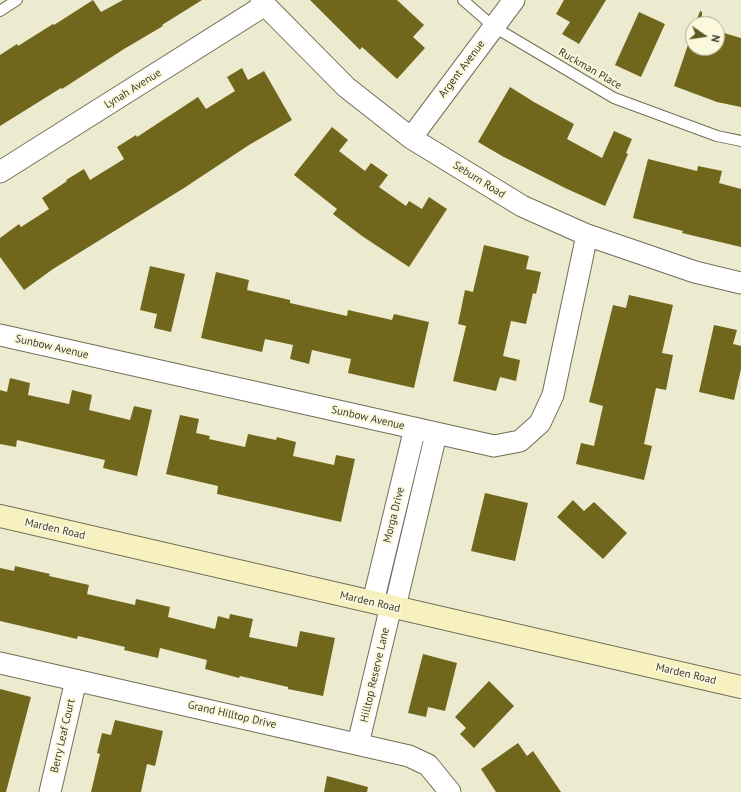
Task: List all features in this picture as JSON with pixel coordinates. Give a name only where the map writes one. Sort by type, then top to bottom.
[{"type":"street","name":"Argent Avenue","points":[[411,138],[514,0]]},
{"type":"street","name":"Seburn Road","points":[[263,3],[346,87],[411,138],[522,206],[587,235],[695,272],[741,283]]},
{"type":"street","name":"Lynah Avenue","points":[[0,172],[263,3]]},
{"type":"street","name":"Sunbow Avenue","points":[[0,335],[494,446],[520,441],[540,424],[553,395],[587,235]]},
{"type":"street","name":"Morga Drive","points":[[387,605],[415,428]]},
{"type":"street","name":"Morga Drive","points":[[387,605],[436,434]]},
{"type":"street","name":"Marden Road","points":[[0,516],[741,687]]},
{"type":"street","name":"Hilltop Reserve Lane","points":[[358,744],[387,605]]},
{"type":"street","name":"Grand Hilltop Drive","points":[[0,663],[409,756],[428,765],[450,792]]},
{"type":"street","name":"Berry Leaf Court","points":[[50,792],[76,680]]},
{"type":"lane","points":[[0,11],[17,0]]},
{"type":"lane","name":"Ruckman Place","points":[[463,0],[494,27],[614,98],[718,136],[741,141]]},
{"type":"building","points":[[93,0],[101,12],[123,0],[202,0],[62,89],[61,88],[0,126],[0,55],[17,44],[18,46],[53,24],[54,25]]},
{"type":"building","points":[[310,0],[397,0],[424,25],[413,37],[425,48],[397,79],[362,47],[360,50]]},
{"type":"building","points":[[564,0],[606,0],[579,44],[562,34],[570,22],[556,14]]},
{"type":"building","points":[[700,11],[702,12],[702,16],[698,16]]},
{"type":"building","points":[[639,12],[665,24],[641,77],[615,65]]},
{"type":"building","points":[[725,33],[741,38],[741,107],[717,102],[674,86],[685,54],[685,56],[725,56]]},
{"type":"building","points":[[242,68],[248,80],[264,71],[292,120],[249,145],[184,188],[53,269],[24,290],[0,257],[0,238],[19,224],[21,227],[49,209],[42,198],[67,181],[66,180],[84,169],[90,180],[124,159],[117,147],[136,135],[137,137],[198,97],[206,109],[235,91],[227,77]]},
{"type":"building","points":[[510,87],[574,124],[567,139],[602,158],[614,131],[632,139],[626,153],[628,154],[605,206],[565,188],[478,142]]},
{"type":"building","points":[[332,127],[348,140],[339,151],[365,171],[371,163],[388,175],[379,187],[406,206],[409,201],[422,209],[429,197],[447,209],[409,267],[362,236],[333,214],[337,209],[294,175]]},
{"type":"building","points":[[648,159],[697,171],[698,166],[722,171],[719,183],[741,189],[741,247],[682,233],[683,231],[633,218]]},
{"type":"building","points":[[484,245],[529,256],[526,269],[541,272],[536,294],[533,293],[526,324],[511,321],[503,356],[520,360],[516,381],[500,377],[496,391],[453,381],[466,326],[458,324],[465,290],[473,292]]},
{"type":"building","points":[[150,266],[185,274],[171,332],[154,328],[157,314],[140,310]]},
{"type":"building","points":[[216,272],[249,280],[247,290],[290,300],[290,303],[347,316],[348,310],[392,320],[394,314],[429,322],[414,388],[348,373],[351,359],[312,350],[309,364],[290,359],[293,345],[265,339],[262,352],[201,338]]},
{"type":"building","points":[[629,295],[673,305],[662,353],[673,355],[666,390],[656,388],[644,444],[652,446],[644,480],[576,464],[581,443],[594,446],[603,406],[589,402],[613,305],[626,308]]},
{"type":"building","points":[[714,325],[737,330],[733,344],[741,346],[741,369],[734,400],[699,392]]},
{"type":"building","points":[[10,378],[30,383],[28,395],[69,404],[72,390],[92,395],[89,410],[130,420],[134,406],[152,410],[137,476],[103,468],[105,460],[17,440],[16,447],[0,444],[0,390],[7,392]]},
{"type":"building","points":[[180,415],[199,419],[196,433],[210,436],[209,439],[245,447],[248,434],[276,440],[277,437],[296,442],[293,456],[334,465],[336,455],[355,459],[341,522],[217,494],[218,486],[166,474]]},
{"type":"building","points":[[485,493],[528,503],[515,561],[471,551]]},
{"type":"building","points":[[573,500],[584,511],[594,502],[627,533],[603,559],[557,517]]},
{"type":"building","points":[[15,566],[50,574],[49,576],[89,585],[87,594],[135,605],[136,599],[170,607],[168,617],[215,629],[218,616],[229,619],[230,614],[253,619],[249,637],[297,647],[300,631],[335,638],[323,696],[205,669],[207,660],[160,648],[158,658],[124,650],[125,647],[78,636],[77,639],[0,621],[0,568],[14,571]]},
{"type":"building","points":[[423,654],[457,663],[445,711],[428,707],[426,717],[408,713]]},
{"type":"building","points":[[489,681],[514,706],[474,748],[460,734],[466,728],[455,717]]},
{"type":"building","points":[[0,689],[31,697],[6,792],[0,792]]},
{"type":"building","points":[[115,720],[163,731],[155,766],[147,764],[141,792],[91,792],[100,754],[97,753],[102,733],[111,735]]},
{"type":"building","points":[[518,743],[527,756],[533,751],[561,792],[496,792],[481,769]]},
{"type":"building","points":[[327,776],[368,787],[367,792],[324,792]]}]
